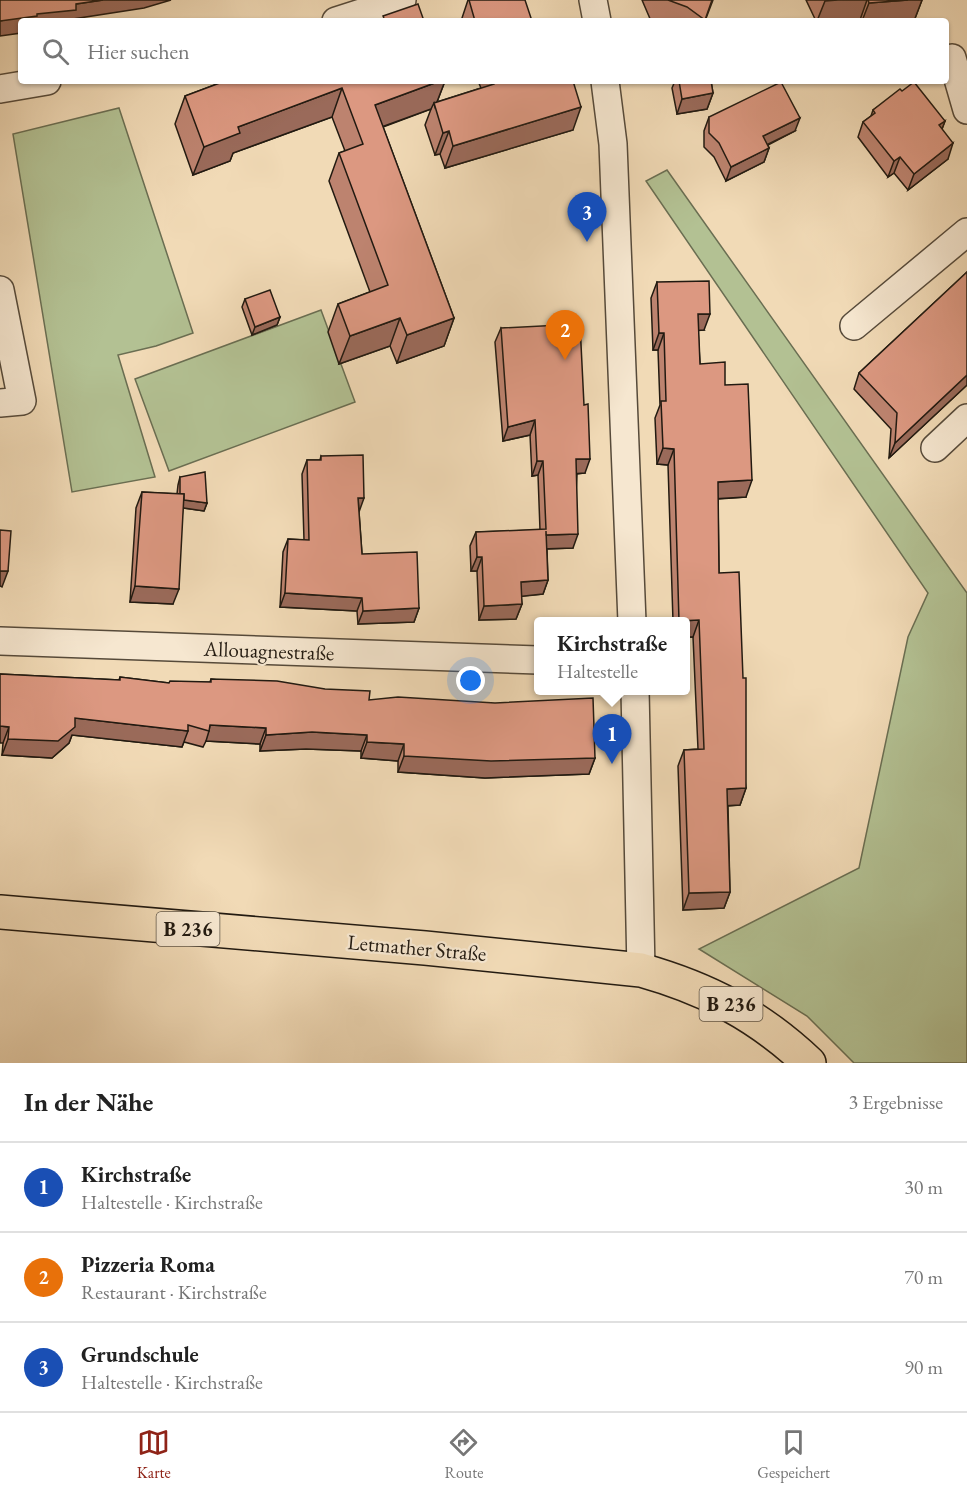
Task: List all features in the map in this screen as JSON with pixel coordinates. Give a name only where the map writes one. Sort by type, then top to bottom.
[{"type":"main road","name":"Letmather Straße","points":[[0,912],[448,950],[641,970],[681,982],[730,1003],[767,1026],[808,1063]]},
{"type":"street","points":[[345,18],[402,0]]},
{"type":"street","points":[[593,0],[596,18]]},
{"type":"street","points":[[955,58],[967,110]]},
{"type":"street","points":[[0,89],[29,84]]},
{"type":"street","points":[[605,84],[613,144],[632,617]]},
{"type":"street","points":[[854,326],[967,232]]},
{"type":"street","points":[[0,291],[22,402],[0,403]]},
{"type":"street","points":[[935,448],[967,418]]},
{"type":"street","name":"Allouagnestraße","points":[[0,641],[534,660]]},
{"type":"street","points":[[635,695],[641,970]]},
{"type":"green space","points":[[119,108],[193,333],[156,346],[118,355],[155,477],[72,492],[13,134]]},
{"type":"green space","points":[[667,170],[967,593],[967,1063],[854,1063],[807,1016],[699,949],[859,868],[908,637],[928,593],[646,181]]},
{"type":"green space","points":[[321,310],[355,402],[169,471],[135,379]]},
{"type":"building","points":[[0,0],[103,0],[76,4],[76,10],[0,21]]},
{"type":"building","points":[[469,0],[525,0],[531,18],[474,18]]},
{"type":"building","points":[[668,0],[712,0],[706,18],[687,7]]},
{"type":"building","points":[[868,0],[908,0],[869,3]]},
{"type":"building","points":[[418,4],[423,18],[384,18],[383,16]]},
{"type":"building","points":[[217,84],[432,84],[375,105],[454,318],[407,335],[400,318],[350,336],[338,304],[388,285],[339,153],[363,144],[342,88],[238,127],[240,133],[204,147],[185,96]]},
{"type":"building","points":[[494,84],[574,84],[581,107],[453,146],[449,131],[443,133],[434,103]]},
{"type":"building","points":[[680,84],[712,84],[713,93],[682,99]]},
{"type":"building","points":[[777,84],[782,84],[800,118],[763,136],[769,148],[731,167],[719,143],[709,133],[709,117]]},
{"type":"building","points":[[911,84],[916,84],[945,121],[939,125],[953,143],[914,174],[900,157],[894,161],[863,122],[875,113],[873,110],[900,89],[902,91]]},
{"type":"building","points":[[967,272],[967,375],[895,443],[897,413],[859,373]]},
{"type":"building","points":[[709,281],[710,314],[698,314],[700,364],[725,362],[725,385],[748,384],[752,480],[718,482],[719,573],[739,572],[743,678],[746,678],[746,788],[727,789],[730,892],[689,893],[684,750],[704,749],[699,620],[679,617],[674,449],[663,448],[661,401],[666,401],[664,333],[659,333],[657,282]]},
{"type":"building","points":[[270,290],[280,317],[255,327],[245,299]]},
{"type":"building","points":[[580,324],[584,405],[588,404],[590,459],[576,459],[578,534],[546,535],[548,580],[521,582],[522,604],[484,606],[482,557],[477,557],[476,532],[546,529],[543,461],[537,461],[535,420],[508,427],[501,328]]},
{"type":"building","points":[[363,455],[364,498],[358,498],[362,554],[417,552],[419,608],[363,611],[362,598],[285,593],[288,539],[309,540],[307,460],[321,460],[321,456]]},
{"type":"building","points":[[205,472],[207,503],[184,500],[184,494],[180,494],[180,477]]},
{"type":"building","points":[[142,492],[184,494],[179,589],[135,586]]},
{"type":"building","points":[[0,530],[11,531],[8,571],[0,571]]},
{"type":"building","points":[[0,674],[120,680],[120,677],[169,683],[170,681],[211,682],[211,679],[277,681],[325,689],[370,691],[369,700],[398,697],[495,703],[593,698],[595,758],[491,761],[404,756],[404,744],[367,742],[367,735],[312,732],[266,735],[266,728],[210,725],[209,731],[188,725],[188,731],[75,718],[75,727],[58,741],[8,739],[9,727],[0,726]]},
{"type":"place","name":"Grundschule","points":[[587,242]]},
{"type":"place","name":"Pizzeria Roma","points":[[565,360]]},
{"type":"place","name":"Kirchstraße","points":[[612,764]]}]
